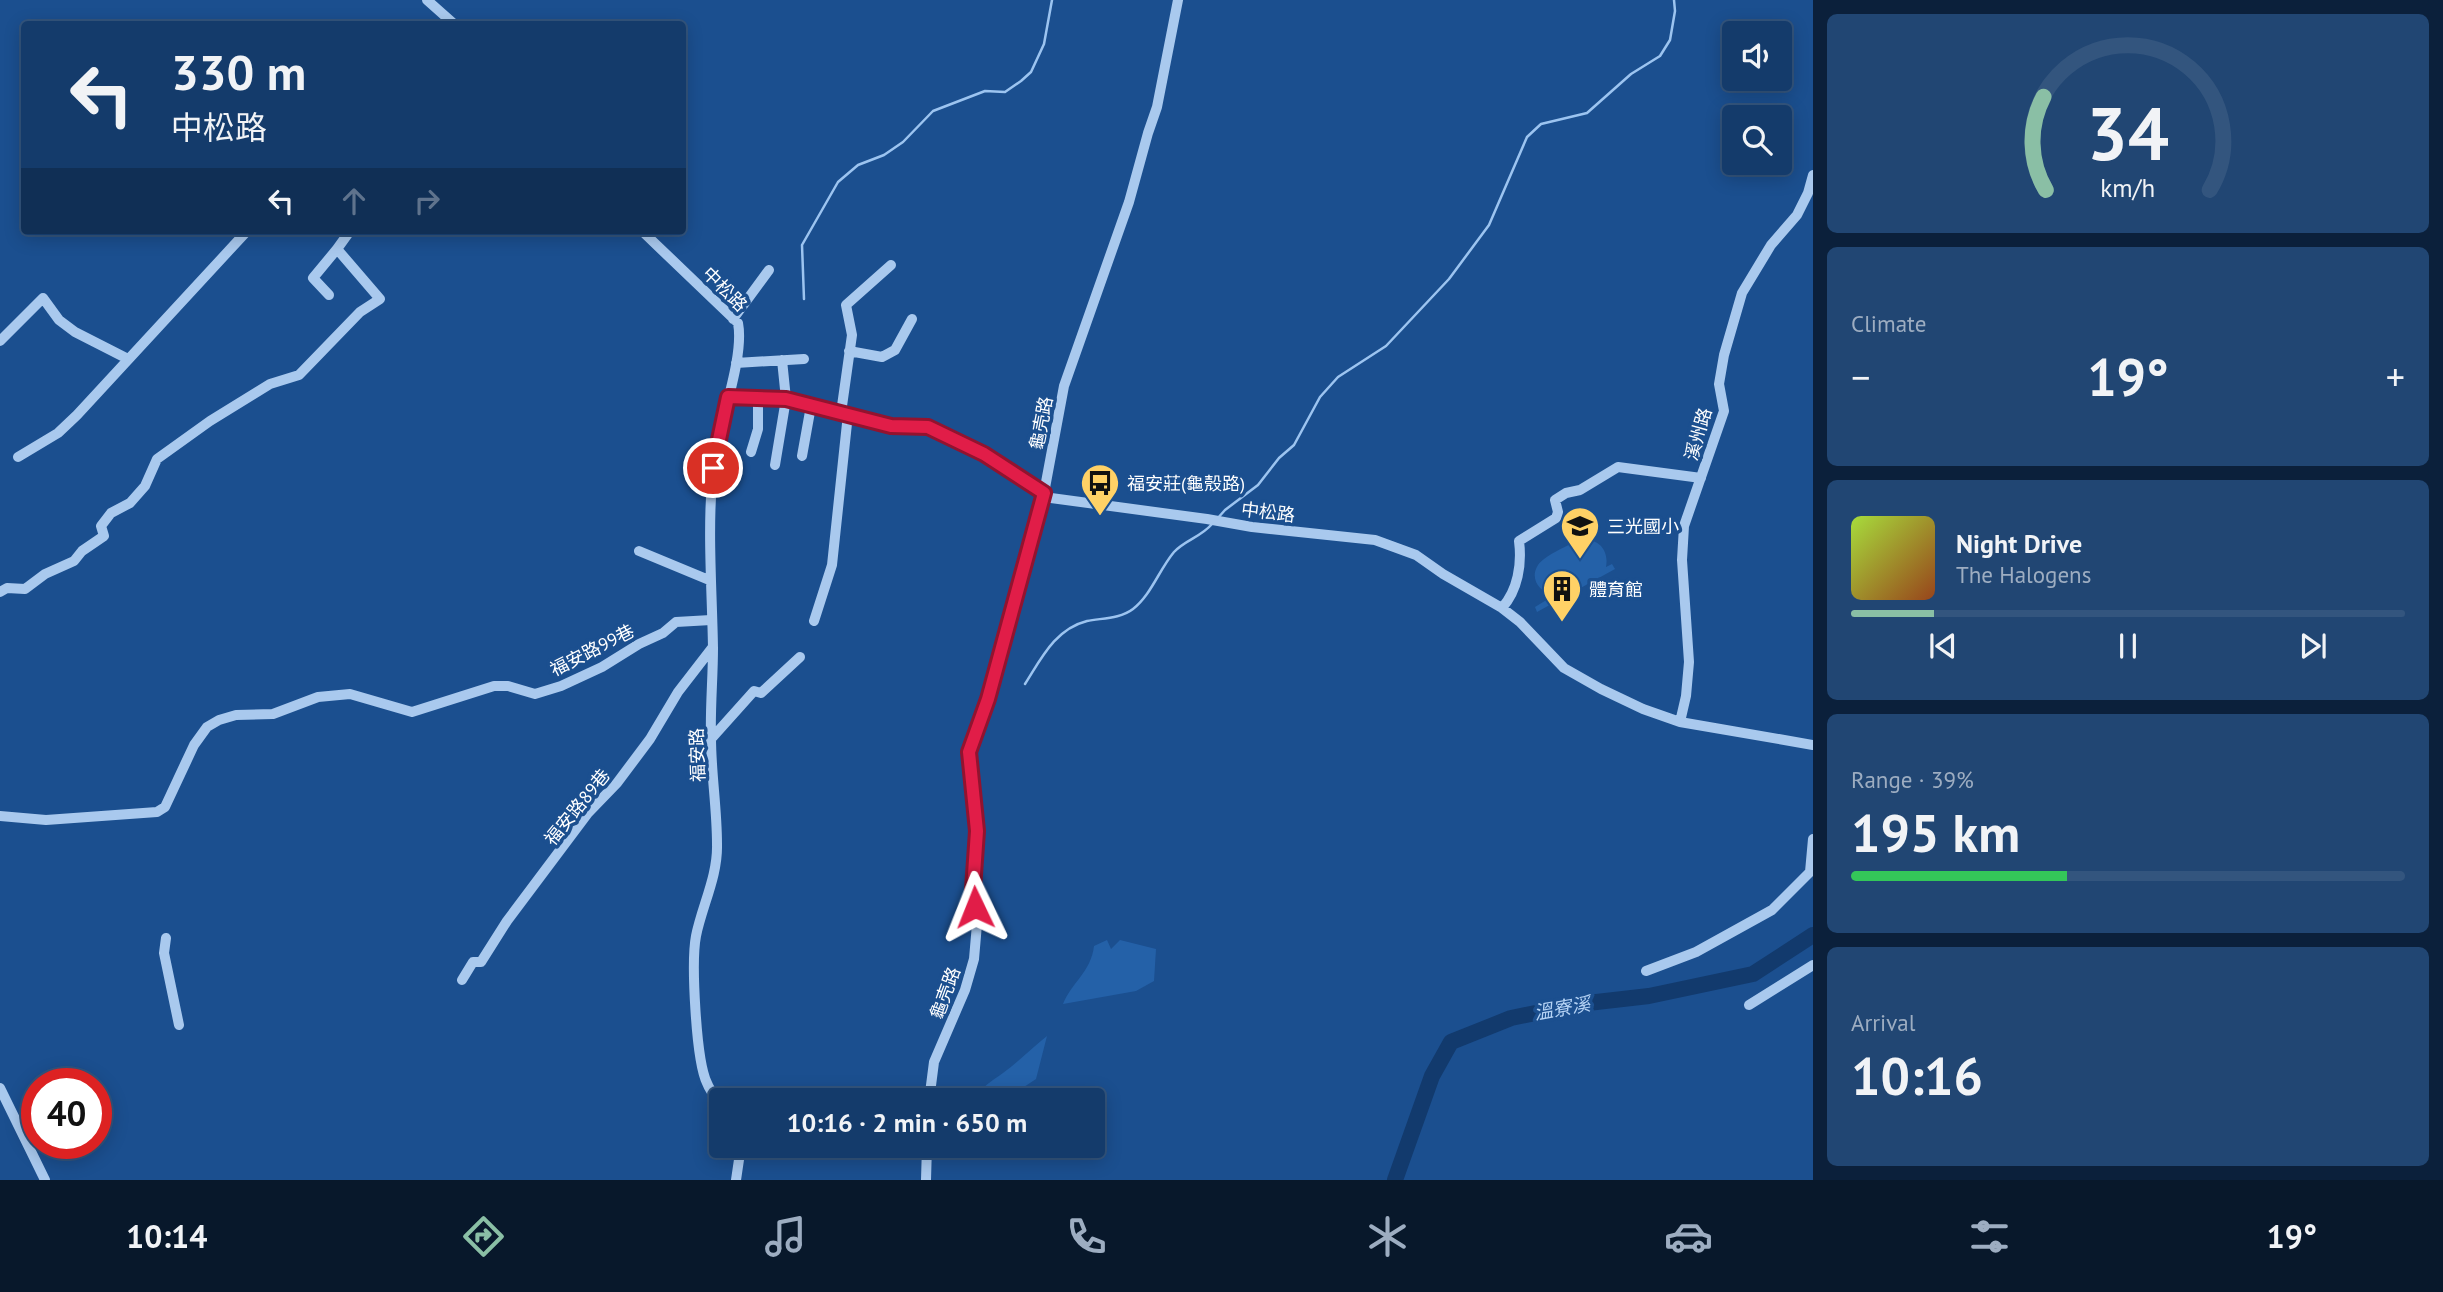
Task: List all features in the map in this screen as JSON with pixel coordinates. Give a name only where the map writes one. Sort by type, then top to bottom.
[{"type":"street","points":[[427,0],[451,21]]},
{"type":"street","name":"龜壳路","points":[[931,1088],[934,1062],[965,990],[974,959],[977,924],[973,889],[977,831],[969,752],[988,699],[1044,493],[1064,386],[1129,202],[1147,133],[1157,107],[1178,0]]},
{"type":"street","name":"溪州路","points":[[1680,722],[1689,662],[1682,560],[1685,526],[1724,411],[1719,384],[1726,345],[1742,293],[1771,245],[1797,215],[1813,176]]},
{"type":"street","points":[[18,457],[58,433],[77,415],[243,235]]},
{"type":"street","points":[[329,295],[313,278],[347,235]]},
{"type":"street","name":"中松路","points":[[646,235],[738,323],[740,331],[736,363],[728,397],[786,399],[891,426],[928,427],[984,454],[1051,498],[1252,527],[1375,540],[1416,555],[1502,608],[1520,622],[1564,668],[1643,709],[1680,722],[1813,745]]},
{"type":"street","points":[[0,592],[6,588],[25,589],[45,574],[74,561],[82,551],[104,536],[100,526],[111,513],[130,503],[145,486],[157,459],[210,421],[270,384],[299,375],[360,312],[380,299],[337,249]]},
{"type":"street","points":[[814,621],[832,565],[852,335],[846,305],[891,265]]},
{"type":"street","points":[[733,319],[769,270]]},
{"type":"street","points":[[0,341],[43,298],[59,320],[75,332],[128,359]]},
{"type":"street","points":[[849,351],[882,358],[895,350],[912,319]]},
{"type":"street","points":[[736,363],[804,359]]},
{"type":"street","points":[[775,465],[786,399],[782,360]]},
{"type":"street","name":"福安路","points":[[710,1088],[706,1082],[695,1010],[696,937],[709,894],[718,847],[711,739],[713,647],[709,580],[713,468],[728,397]]},
{"type":"street","points":[[751,452],[758,429],[758,397]]},
{"type":"street","points":[[802,456],[811,406]]},
{"type":"street","points":[[1502,608],[1509,600],[1519,573],[1519,541],[1556,518],[1558,512],[1555,500],[1566,493],[1580,490],[1618,467],[1666,471],[1701,478]]},
{"type":"street","points":[[639,551],[709,580]]},
{"type":"street","name":"福安路99巷","points":[[0,816],[46,820],[157,812],[165,807],[194,745],[207,727],[219,720],[236,715],[273,714],[318,697],[349,694],[412,712],[494,686],[508,686],[535,694],[561,686],[602,667],[663,633],[676,622],[711,620]]},
{"type":"street","name":"福安路89巷","points":[[462,980],[473,962],[481,962],[588,813],[617,783],[650,739],[678,692],[713,647]]},
{"type":"street","points":[[711,739],[754,691],[761,692],[800,657]]},
{"type":"street","points":[[1646,971],[1696,952],[1772,910],[1810,872],[1813,839]]},
{"type":"street","points":[[166,938],[164,953],[179,1025]]},
{"type":"street","points":[[1749,1005],[1813,965]]},
{"type":"street","points":[[0,1088],[45,1180]]},
{"type":"street","points":[[736,1180],[739,1158]]},
{"type":"street","points":[[926,1180],[927,1158]]},
{"type":"shaded area","points":[[1584,539],[1599,544],[1605,551],[1606,567],[1612,564],[1615,569],[1537,612],[1535,607],[1553,596],[1544,591],[1535,580],[1538,565],[1566,546]]},
{"type":"shaded area","points":[[1107,940],[1111,949],[1120,940],[1156,949],[1154,981],[1136,991],[1063,1004],[1089,963],[1094,946]]},
{"type":"shaded area","points":[[1047,1036],[1036,1079],[1022,1088],[984,1088]]},
{"type":"waterway","points":[[804,299],[802,245],[838,182],[858,165],[884,155],[903,142],[933,111],[985,91],[1005,92],[1021,81],[1031,72],[1044,44],[1052,0]]},
{"type":"waterway","points":[[1217,519],[1258,485],[1279,458],[1294,445],[1320,397],[1338,377],[1386,346],[1449,279],[1489,225],[1527,137],[1541,124],[1587,113],[1631,74],[1660,56],[1670,40],[1674,0]]},
{"type":"waterway","points":[[1025,684],[1043,655],[1066,631],[1087,621],[1117,616],[1133,609],[1145,597],[1174,552],[1212,524]]},
{"type":"waterway","name":"溫寮溪","points":[[1395,1180],[1432,1076],[1451,1042],[1511,1018],[1579,1004],[1649,996],[1753,974],[1813,935]]},
{"type":"place","name":"福安莊(龜殼路)","points":[[1100,517]]},
{"type":"place","name":"三光國小","points":[[1580,560]]},
{"type":"place","name":"體育館","points":[[1562,623]]},
{"type":"route","points":[[713,468],[728,397],[786,399],[891,426],[928,427],[984,454],[1044,493],[988,699],[969,752],[977,831],[973,889],[975,907]]}]
